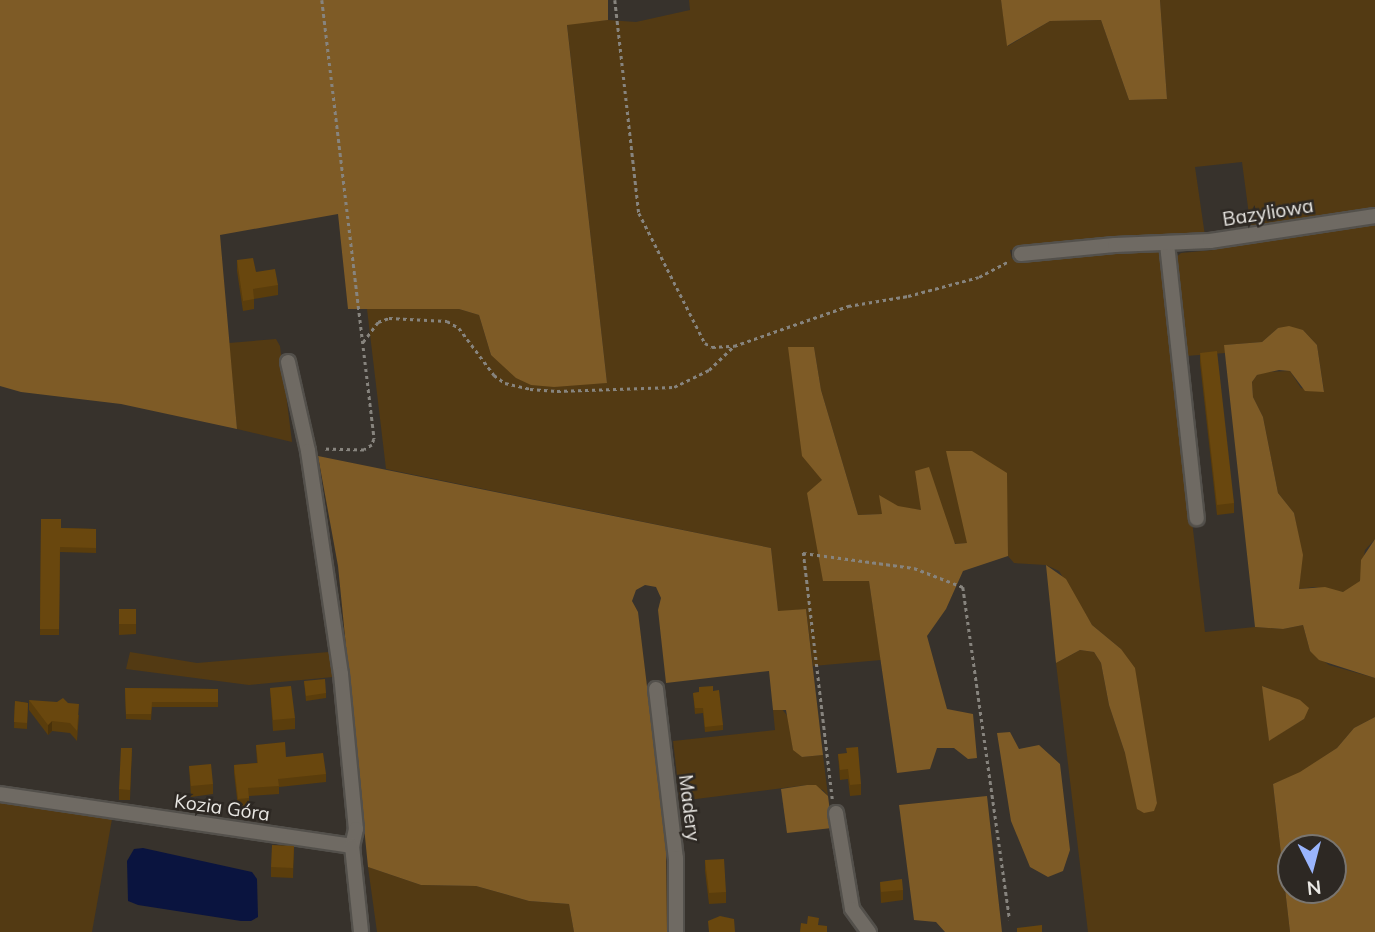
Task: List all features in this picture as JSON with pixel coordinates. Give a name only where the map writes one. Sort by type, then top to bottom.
[{"type":"street","name":"Bazyliowa","points":[[1021,254],[1235,237],[1375,216]]},
{"type":"street","points":[[1167,244],[1198,518]]},
{"type":"street","points":[[288,362],[308,452],[341,674],[356,829],[352,846],[361,932]]},
{"type":"street","name":"Madery","points":[[656,689],[676,858],[676,932]]},
{"type":"street","name":"Kozia Góra","points":[[0,794],[352,846]]},
{"type":"street","points":[[836,813],[852,909],[869,932]]},
{"type":"path","points":[[308,452],[324,448],[364,450],[372,445],[374,439],[322,0]]},
{"type":"path","points":[[615,0],[639,213],[705,342],[712,347],[734,346],[848,306],[908,296],[979,277],[1021,254]]},
{"type":"path","points":[[362,343],[378,322],[389,318],[447,321],[459,328],[494,375],[506,383],[517,387],[556,391],[674,387],[709,370],[734,346]]},
{"type":"path","points":[[836,813],[803,553],[914,568],[963,587],[1010,920]]},
{"type":"shaded area","points":[[0,0],[608,0],[608,20],[567,25],[607,383],[554,387],[531,385],[516,378],[491,355],[479,315],[459,309],[348,309],[338,214],[220,235],[237,429],[121,404],[21,392],[0,386]]},
{"type":"shaded area","points":[[689,0],[1001,0],[1008,46],[1050,21],[1101,20],[1129,100],[1167,99],[1160,0],[1375,0],[1375,211],[1251,230],[1242,162],[1195,167],[1205,236],[1127,237],[1010,250],[1012,259],[1160,248],[1205,632],[1255,627],[1283,629],[1303,625],[1310,651],[1329,665],[1375,678],[1375,717],[1354,728],[1337,748],[1300,773],[1273,784],[1279,834],[1277,904],[1287,904],[1290,932],[1088,932],[1056,663],[1080,650],[1094,652],[1101,663],[1109,705],[1125,753],[1157,803],[1121,649],[1092,625],[1059,571],[1046,565],[1014,563],[1008,556],[1006,473],[967,543],[956,544],[921,510],[898,507],[880,496],[883,514],[858,515],[821,390],[814,347],[822,480],[823,581],[869,581],[881,660],[813,666],[806,609],[778,612],[771,548],[386,469],[367,309],[459,309],[479,315],[491,355],[531,385],[607,383],[567,24],[608,20],[636,22],[690,10]],"holes":[[[1263,686],[1272,690],[1304,719],[1269,740]]]},
{"type":"shaded area","points":[[1001,0],[1160,0],[1167,99],[1129,100],[1101,20],[1050,21],[1007,46]]},
{"type":"shaded area","points":[[1375,224],[1375,539],[1365,550],[1360,581],[1354,588],[1343,592],[1314,587],[1299,589],[1302,555],[1294,513],[1278,493],[1263,417],[1253,397],[1252,382],[1257,375],[1266,372],[1290,371],[1301,388],[1324,391],[1317,345],[1303,330],[1278,328],[1262,342],[1225,345],[1225,353],[1186,356],[1175,258],[1181,253],[1213,250],[1213,246]]},
{"type":"shaded area","points":[[1289,326],[1303,330],[1317,345],[1324,392],[1305,391],[1290,371],[1279,370],[1257,375],[1252,382],[1253,397],[1263,417],[1278,493],[1294,513],[1303,555],[1299,589],[1325,587],[1343,592],[1360,581],[1361,560],[1375,539],[1375,678],[1319,660],[1310,651],[1303,625],[1283,629],[1255,627],[1224,345],[1262,342],[1278,328]]},
{"type":"shaded area","points":[[276,339],[280,346],[292,442],[237,429],[229,343]]},
{"type":"shaded area","points":[[788,347],[814,347],[821,390],[858,515],[882,514],[879,495],[898,506],[921,510],[915,471],[929,467],[955,544],[967,543],[946,451],[972,451],[1007,473],[1008,556],[963,571],[946,609],[927,636],[947,709],[973,714],[977,758],[968,759],[954,748],[937,748],[930,769],[897,773],[869,581],[823,581],[807,493],[822,480],[802,456]]},
{"type":"shaded area","points":[[318,456],[771,548],[778,611],[806,609],[823,755],[802,757],[793,750],[786,710],[773,710],[769,671],[666,683],[658,610],[661,598],[656,587],[645,585],[636,590],[632,601],[638,612],[666,843],[667,932],[574,932],[569,904],[529,901],[476,886],[421,885],[368,867],[338,566]]},
{"type":"shaded area","points":[[1046,565],[1066,579],[1092,625],[1121,649],[1135,668],[1157,803],[1154,811],[1144,813],[1137,809],[1125,753],[1109,705],[1101,663],[1094,652],[1080,650],[1056,663]]},
{"type":"shaded area","points":[[130,652],[197,663],[329,652],[333,677],[249,685],[126,669]]},
{"type":"shaded area","points":[[1262,686],[1300,700],[1309,708],[1304,719],[1269,741]]},
{"type":"shaded area","points":[[781,708],[789,718],[793,749],[802,757],[823,755],[828,796],[823,790],[807,785],[680,801],[673,741],[775,730],[773,710]]},
{"type":"shaded area","points":[[1375,717],[1375,932],[1290,932],[1287,904],[1347,904],[1347,834],[1279,834],[1273,784],[1300,772],[1337,748],[1354,728]]},
{"type":"shaded area","points":[[1010,732],[1019,749],[1039,745],[1060,764],[1070,850],[1063,871],[1048,877],[1030,867],[1011,821],[997,733]]},
{"type":"shaded area","points":[[816,785],[828,796],[832,828],[787,833],[781,789]]},
{"type":"shaded area","points":[[987,796],[1002,932],[945,932],[936,922],[914,920],[899,805]]},
{"type":"shaded area","points":[[0,802],[112,819],[92,932],[0,932]]},
{"type":"shaded area","points":[[143,848],[252,872],[257,879],[258,917],[251,921],[241,921],[138,905],[128,901],[127,861],[134,849]]},
{"type":"shaded area","points":[[368,867],[421,885],[476,886],[529,901],[569,904],[574,932],[377,932]]},
{"type":"building","points":[[253,258],[256,272],[275,269],[278,285],[253,289],[254,299],[243,301],[237,260]]},
{"type":"building","points":[[1217,351],[1234,503],[1217,505],[1200,353]]},
{"type":"building","points":[[41,519],[61,519],[61,528],[96,529],[96,548],[60,547],[59,629],[40,629]]},
{"type":"building","points":[[119,609],[136,609],[136,624],[119,624]]},
{"type":"building","points":[[325,679],[326,693],[306,696],[304,681]]},
{"type":"building","points":[[291,686],[295,718],[273,720],[270,688]]},
{"type":"building","points":[[713,686],[713,691],[719,690],[723,725],[705,727],[703,708],[695,708],[693,693],[699,692],[699,687]]},
{"type":"building","points":[[125,688],[218,689],[218,702],[152,702],[151,714],[126,714]]},
{"type":"building","points":[[63,698],[68,703],[79,704],[77,731],[70,723],[52,721],[48,725],[29,700],[57,702]]},
{"type":"building","points":[[15,701],[28,703],[27,723],[14,722]]},
{"type":"building","points":[[285,742],[286,757],[323,753],[326,774],[278,779],[279,786],[248,788],[249,798],[238,799],[234,765],[258,763],[256,745]]},
{"type":"building","points":[[858,747],[861,784],[850,785],[848,769],[840,770],[838,754],[847,753],[846,748]]},
{"type":"building","points":[[121,748],[132,748],[130,790],[119,789]]},
{"type":"building","points":[[211,764],[213,784],[191,786],[189,766]]},
{"type":"building","points":[[272,845],[294,846],[293,868],[271,867]]},
{"type":"building","points":[[724,859],[726,892],[709,893],[705,860]]},
{"type":"building","points":[[902,879],[903,890],[881,892],[880,882]]},
{"type":"building","points":[[720,916],[734,919],[735,932],[709,932],[708,921]]},
{"type":"building","points":[[808,916],[819,918],[818,925],[827,926],[827,932],[800,932],[801,923],[807,924]]},
{"type":"building","points":[[1042,925],[1042,932],[1017,932],[1017,928]]}]
